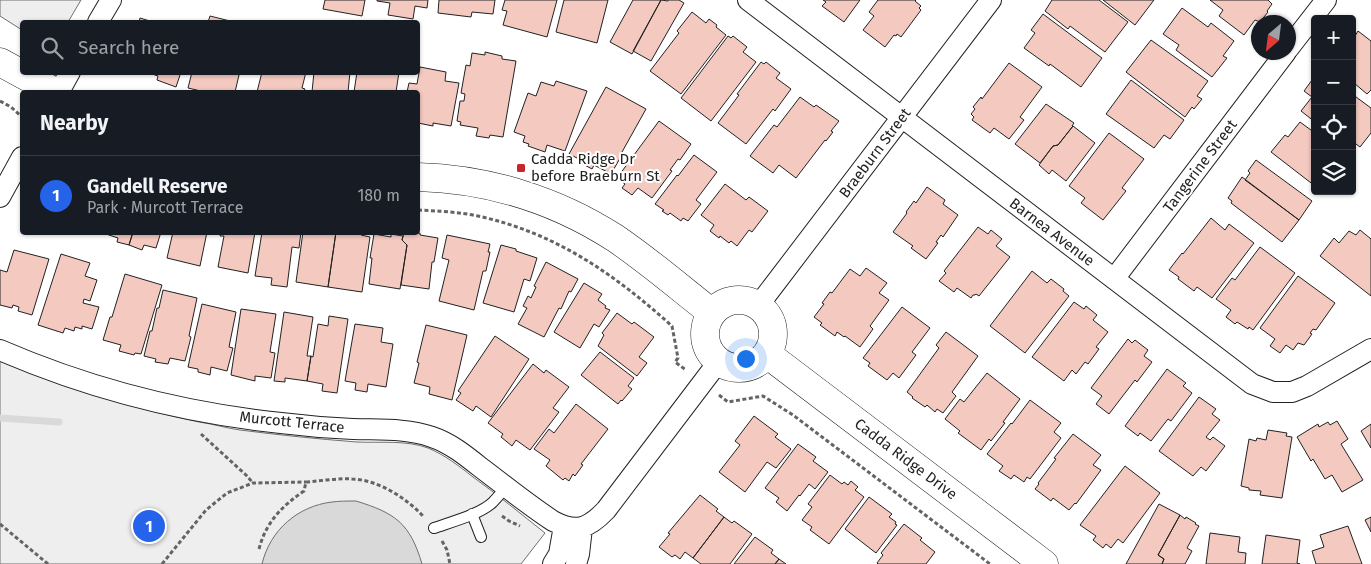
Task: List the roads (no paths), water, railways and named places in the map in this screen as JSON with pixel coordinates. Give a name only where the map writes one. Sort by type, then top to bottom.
[{"type":"street","points":[[99,20],[111,0]]},
{"type":"street","name":"Barnea Avenue","points":[[748,0],[1242,377],[1260,388],[1273,392],[1299,390],[1371,349]]},
{"type":"street","name":"Braeburn Street","points":[[758,306],[991,0]]},
{"type":"street","points":[[1296,39],[1326,0]]},
{"type":"street","name":"Tangerine Street","points":[[1114,279],[1280,60]]},
{"type":"street","points":[[0,62],[20,73]]},
{"type":"street","points":[[24,75],[51,90]]},
{"type":"street","points":[[60,90],[68,75]]},
{"type":"street","points":[[0,197],[20,161]]},
{"type":"street","points":[[420,177],[489,185],[537,199],[569,213],[617,240],[712,314]]},
{"type":"street","points":[[738,300],[749,301],[765,311],[770,319],[774,336],[767,354],[760,361],[740,368],[729,366],[719,361],[708,347],[706,339],[708,321],[712,314],[719,306],[728,301],[738,300]]},
{"type":"street","name":"Murcott Terrace","points":[[0,350],[53,370],[128,394],[200,411],[280,423],[339,428],[403,430],[431,436],[459,451],[546,516],[573,527]]},
{"type":"street","name":"Cadda Ridge Drive","points":[[767,354],[1044,564]]},
{"type":"street","points":[[553,564],[573,527],[593,522],[606,510],[719,361]]},
{"type":"street","points":[[573,527],[578,554],[576,564]]},
{"type":"lane","points":[[434,528],[481,510],[492,503],[506,486]]},
{"type":"lane","points":[[472,514],[481,537]]},
{"type":"waterway","points":[[0,418],[59,422]]},
{"type":"place","name":"Cadda Ridge Dr before Braeburn St","points":[[521,168]]},
{"type":"place","name":"Gandell Reserve","points":[[149,526]]}]
